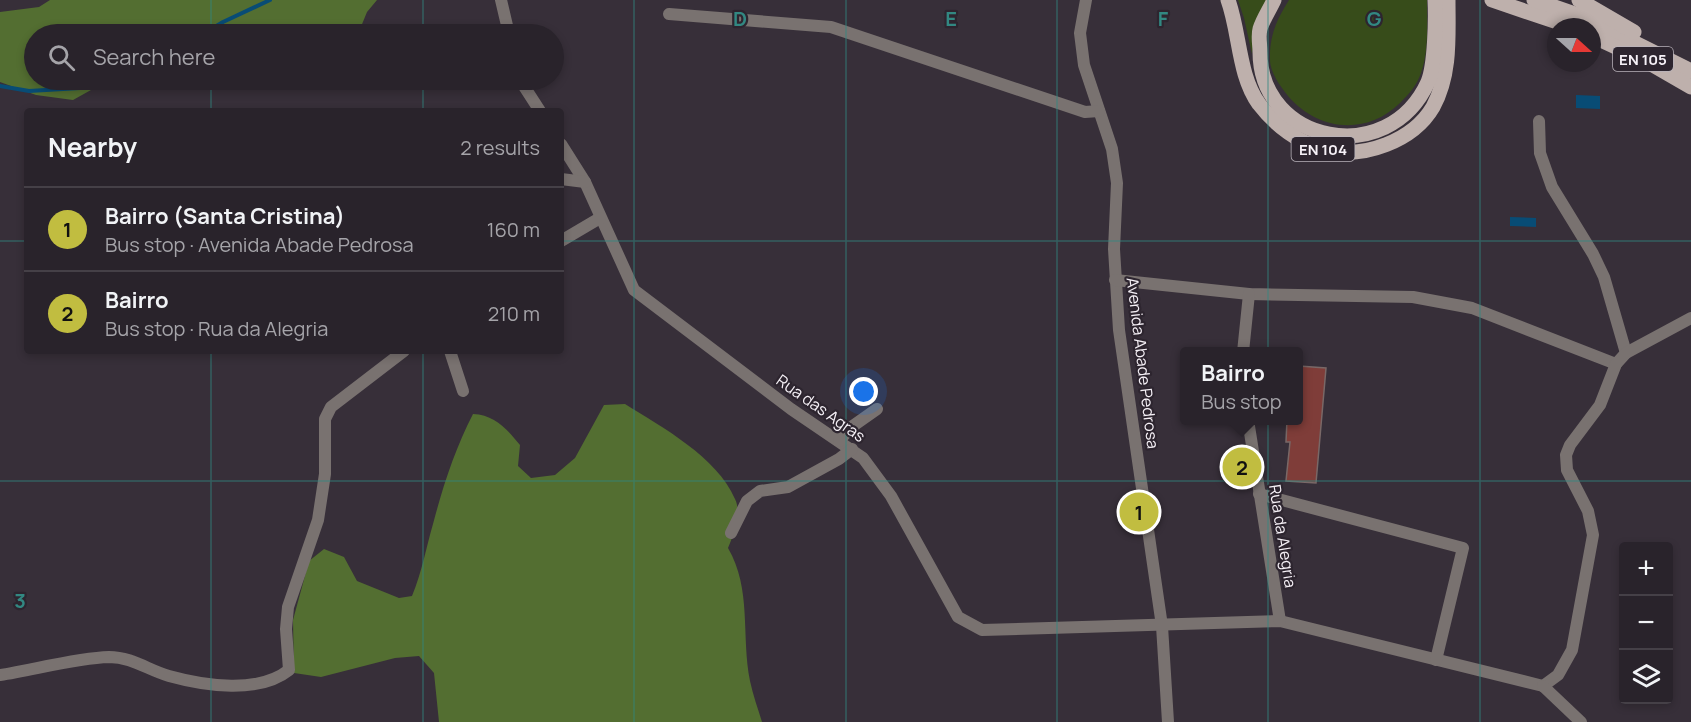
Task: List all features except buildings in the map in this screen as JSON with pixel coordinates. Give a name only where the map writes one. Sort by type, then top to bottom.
[{"type":"main road","name":"EN 104","points":[[1228,0],[1244,70],[1258,102],[1275,123],[1301,140],[1326,150],[1358,151],[1389,144],[1415,129],[1433,107],[1445,74],[1449,46],[1448,0]]},
{"type":"main road","name":"EN 104","points":[[1274,0],[1260,30],[1260,72],[1276,103],[1303,125],[1335,137],[1362,137],[1392,126],[1414,105],[1429,81],[1436,24],[1435,0]]},
{"type":"main road","points":[[1492,0],[1547,19]]},
{"type":"main road","name":"EN 105","points":[[1534,0],[1581,16],[1691,71]]},
{"type":"main road","points":[[1579,0],[1691,65]]},
{"type":"main road","name":"EN 105","points":[[1601,40],[1646,61],[1691,87]]},
{"type":"street","points":[[501,0],[507,24]]},
{"type":"street","name":"Avenida Abade Pedrosa","points":[[1086,0],[1080,33],[1084,65],[1112,149],[1118,183],[1114,249],[1119,330],[1162,626],[1168,722]]},
{"type":"street","points":[[669,14],[831,27],[1085,112],[1099,111]]},
{"type":"street","points":[[526,90],[538,108]]},
{"type":"street","points":[[1539,121],[1540,153],[1552,187],[1600,269],[1626,353]]},
{"type":"street","name":"Rua das Agras","points":[[564,149],[585,182],[634,290],[791,408],[863,458],[891,496],[958,617],[982,630],[1280,621],[1544,686]]},
{"type":"street","points":[[564,178],[585,182]]},
{"type":"street","points":[[564,239],[600,218]]},
{"type":"street","points":[[1115,280],[1249,294],[1413,297],[1472,308],[1616,364]]},
{"type":"street","points":[[1243,347],[1249,294]]},
{"type":"street","points":[[1581,722],[1544,686],[1558,675],[1572,650],[1593,535],[1588,511],[1567,470],[1566,455],[1600,405],[1616,364],[1626,353],[1691,318]]},
{"type":"street","points":[[0,675],[109,657],[132,660],[170,676],[224,686],[262,683],[279,679],[289,670],[286,629],[288,606],[318,520],[325,474],[325,419],[331,407],[400,354]]},
{"type":"street","points":[[451,354],[464,391]]},
{"type":"street","points":[[839,441],[850,428],[877,409]]},
{"type":"street","name":"Rua da Alegria","points":[[1249,425],[1280,621]]},
{"type":"street","points":[[730,533],[747,501],[760,491],[788,487],[839,459],[852,449]]},
{"type":"street","points":[[1259,494],[1463,548],[1436,660]]},
{"type":"green space","points":[[50,0],[377,0],[367,12],[362,24],[24,24],[24,90],[91,90],[73,100],[36,95],[0,82],[0,12],[39,7]]},
{"type":"green space","points":[[1238,0],[1267,0],[1256,20],[1252,54],[1244,18]]},
{"type":"green space","points":[[1289,0],[1427,0],[1424,64],[1412,89],[1387,114],[1358,125],[1328,122],[1300,108],[1282,88],[1270,65],[1272,35]]},
{"type":"green space","points":[[625,404],[687,444],[715,470],[727,484],[735,499],[738,511],[735,530],[728,548],[740,580],[747,664],[762,722],[439,722],[434,673],[419,656],[395,658],[321,677],[294,673],[293,620],[309,561],[324,549],[344,557],[357,581],[399,598],[412,596],[445,482],[473,414],[494,420],[520,445],[518,466],[531,478],[555,475],[575,458],[604,405]]},
{"type":"water","points":[[1576,95],[1600,96],[1600,109],[1576,108]]},
{"type":"water","points":[[1510,217],[1536,218],[1536,227],[1510,226]]},
{"type":"waterway","points":[[220,24],[270,0]]},
{"type":"waterway","points":[[0,86],[29,91],[46,90]]},
{"type":"place","name":"Bairro","points":[[1242,467]]},
{"type":"place","name":"Bairro (Santa Cristina)","points":[[1139,512]]}]
